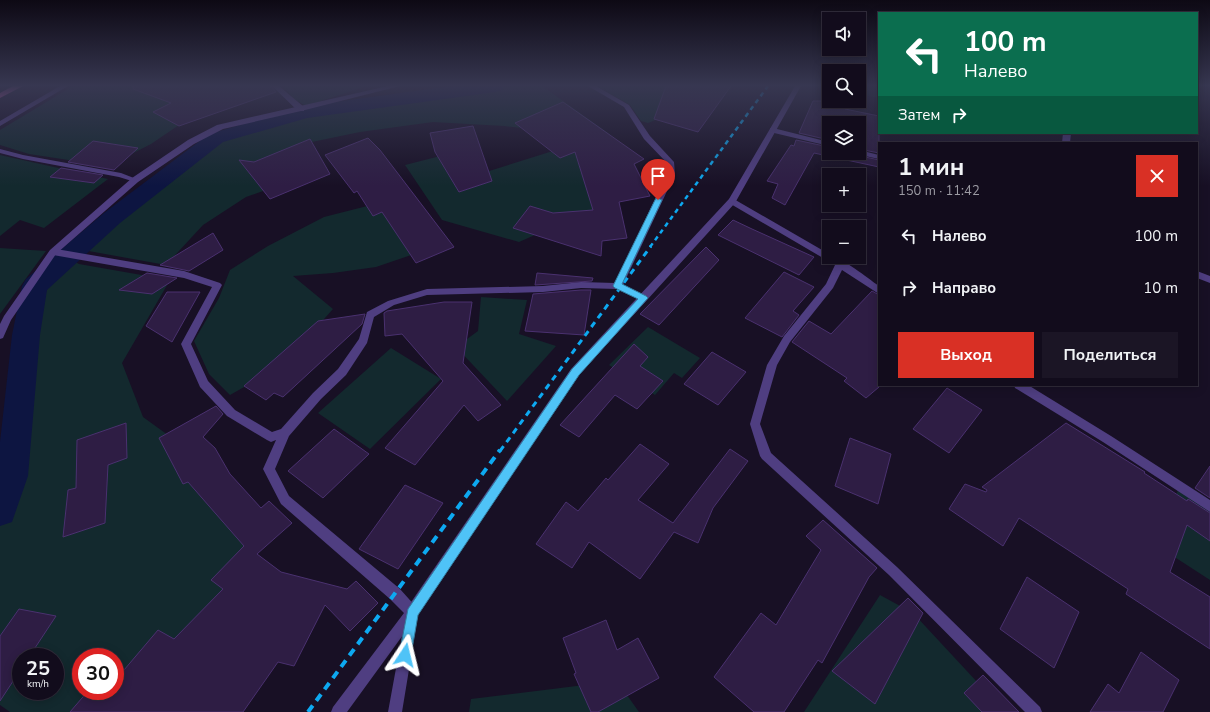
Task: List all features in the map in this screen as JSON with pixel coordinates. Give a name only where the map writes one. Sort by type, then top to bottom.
[{"type":"street","points":[[0,335],[7,319],[52,252],[136,180],[191,142],[220,127],[253,119]]},
{"type":"street","points":[[618,286],[671,174],[670,162],[647,137],[636,119]]},
{"type":"street","points":[[338,712],[412,613],[575,372],[732,201],[779,119]]},
{"type":"street","points":[[773,130],[822,142]]},
{"type":"street","points":[[0,151],[23,157],[121,175],[136,180]]},
{"type":"street","points":[[866,154],[878,157]]},
{"type":"street","points":[[732,201],[822,254]]},
{"type":"street","points":[[52,252],[81,255],[128,266],[189,275],[217,285],[211,299],[186,344],[200,377],[204,384],[231,413],[271,437],[284,432]]},
{"type":"street","points":[[878,291],[840,264],[830,286],[787,339],[772,365],[755,424],[766,456],[893,571],[1035,712]]},
{"type":"street","points":[[1198,274],[1210,280]]},
{"type":"street","points":[[412,613],[395,594],[285,500],[269,469],[284,432],[317,396],[342,372],[364,340],[370,315],[391,302],[427,292],[543,289],[581,285],[618,286],[643,298]]},
{"type":"street","points":[[1020,386],[1107,439],[1210,507]]},
{"type":"street","points":[[395,712],[412,613]]},
{"type":"green space","points":[[18,119],[186,119],[151,144],[108,166],[29,154],[0,145],[0,130]]},
{"type":"green space","points":[[288,119],[589,119],[608,133],[632,157],[640,189],[519,242],[442,220],[405,165],[460,151],[486,172],[556,150],[531,129],[433,122],[360,132],[307,143],[277,186],[246,197],[203,225],[166,265],[83,250],[115,220],[220,139]]},
{"type":"green space","points":[[640,119],[657,119],[648,123]]},
{"type":"green space","points":[[0,155],[108,179],[44,228],[20,220],[0,236]]},
{"type":"green space","points":[[391,200],[423,251],[376,267],[333,273],[293,276],[333,309],[283,365],[230,395],[209,374],[194,341],[219,298],[230,270],[268,246],[324,217]]},
{"type":"green space","points":[[0,248],[46,251],[0,314]]},
{"type":"green space","points":[[71,260],[79,264],[170,280],[122,363],[143,417],[190,451],[264,529],[246,579],[124,695],[124,648],[72,648],[72,700],[119,700],[106,712],[10,712],[0,705],[0,522],[19,472],[31,333],[51,279]]},
{"type":"green space","points":[[481,297],[527,300],[519,334],[556,346],[507,401],[456,347],[478,331]]},
{"type":"green space","points":[[648,327],[700,358],[682,378],[674,373],[655,395],[609,365]]},
{"type":"green space","points":[[391,348],[441,379],[370,449],[318,413]]},
{"type":"green space","points":[[1178,490],[1210,512],[1210,580],[1156,545]]},
{"type":"green space","points":[[880,595],[913,613],[1005,712],[804,712]]},
{"type":"green space","points":[[617,681],[639,712],[469,712],[471,699]]},
{"type":"building","points":[[166,119],[198,119],[179,126]]},
{"type":"building","points":[[524,119],[587,119],[644,159],[634,164],[650,196],[619,202],[627,238],[602,241],[601,256],[513,228],[530,206],[553,213],[593,210],[575,152],[560,158],[515,123]]},
{"type":"building","points":[[655,119],[707,119],[698,132]]},
{"type":"building","points":[[805,119],[822,119],[822,138],[799,133]]},
{"type":"building","points":[[866,119],[878,119],[878,153],[866,150]]},
{"type":"building","points":[[473,126],[492,181],[459,192],[435,152],[430,133]]},
{"type":"building","points":[[368,138],[380,150],[454,247],[416,263],[382,212],[373,216],[357,191],[354,193],[325,155]]},
{"type":"building","points":[[310,139],[330,174],[270,199],[239,160],[254,162]]},
{"type":"building","points":[[796,140],[822,146],[822,155],[814,153],[785,205],[772,198],[778,184],[767,181],[791,145],[794,146]]},
{"type":"building","points":[[93,141],[138,148],[114,170],[68,162]]},
{"type":"building","points":[[866,157],[878,160],[878,167],[846,160],[866,160]]},
{"type":"building","points":[[61,168],[103,175],[94,183],[50,177]]},
{"type":"building","points":[[733,220],[814,257],[799,275],[718,235]]},
{"type":"building","points":[[213,233],[223,250],[189,271],[160,265]]},
{"type":"building","points":[[706,247],[719,260],[659,325],[640,314]]},
{"type":"building","points":[[784,272],[814,287],[793,311],[799,315],[782,337],[745,318]]},
{"type":"building","points":[[147,273],[177,278],[152,294],[119,290]]},
{"type":"building","points":[[537,273],[593,278],[592,281],[535,285]]},
{"type":"building","points":[[591,290],[584,335],[525,331],[533,294]]},
{"type":"building","points":[[872,291],[878,294],[879,387],[866,398],[844,381],[847,378],[792,342],[809,321],[831,334]]},
{"type":"building","points":[[167,292],[200,292],[172,342],[146,326]]},
{"type":"building","points":[[444,302],[472,302],[463,363],[501,405],[478,421],[464,405],[415,465],[385,448],[443,381],[402,334],[385,336],[384,313],[387,311]]},
{"type":"building","points":[[365,314],[362,324],[283,397],[274,393],[266,400],[244,386],[318,321]]},
{"type":"building","points":[[634,344],[648,357],[640,366],[663,381],[637,409],[615,395],[579,437],[560,425]]},
{"type":"building","points":[[712,352],[746,372],[718,405],[684,384]]},
{"type":"building","points":[[947,388],[982,410],[949,453],[913,429]]},
{"type":"building","points":[[216,406],[223,414],[203,437],[215,448],[230,474],[261,508],[269,501],[292,523],[257,554],[281,572],[347,589],[356,581],[378,603],[350,631],[325,605],[294,666],[278,662],[243,712],[70,712],[80,700],[124,700],[124,670],[158,630],[174,639],[223,589],[211,580],[244,546],[188,482],[183,484],[159,438]]},
{"type":"building","points":[[126,423],[127,458],[108,465],[105,523],[63,537],[68,490],[76,488],[77,440]]},
{"type":"building","points":[[1066,423],[1145,472],[1144,473],[1187,501],[1188,499],[1210,513],[1210,541],[1187,525],[1170,572],[1210,597],[1210,649],[1126,594],[1128,589],[1019,518],[1003,546],[949,509],[965,484],[986,492],[987,490],[982,487]]},
{"type":"building","points":[[334,429],[369,454],[323,498],[288,471]]},
{"type":"building","points":[[850,438],[891,454],[878,504],[835,486]]},
{"type":"building","points":[[640,444],[669,464],[638,500],[673,523],[730,449],[748,461],[713,508],[698,543],[674,532],[640,579],[589,542],[572,568],[536,544],[566,502],[578,511],[606,478],[608,480]]},
{"type":"building","points":[[1210,466],[1210,498],[1195,488]]},
{"type":"building","points":[[405,485],[443,503],[398,569],[359,549]]},
{"type":"building","points":[[823,520],[877,568],[869,577],[822,663],[818,660],[784,712],[754,712],[714,677],[761,613],[776,625],[821,550],[806,536]]},
{"type":"building","points":[[1027,577],[1079,612],[1054,668],[1000,629]]},
{"type":"building","points":[[908,598],[923,613],[875,704],[832,671]]},
{"type":"building","points":[[19,609],[56,616],[35,648],[12,648],[12,683],[0,701],[0,636]]},
{"type":"building","points":[[606,620],[617,650],[638,638],[659,678],[598,712],[591,712],[574,674],[576,673],[563,638]]},
{"type":"building","points":[[1141,652],[1179,680],[1163,712],[1090,712],[1108,684],[1119,693]]},
{"type":"building","points":[[983,675],[1019,712],[982,712],[964,693]]},
{"type":"waterway","points":[[0,511],[12,476],[26,335],[35,286],[112,218],[216,138],[280,119]]},
{"type":"railway","points":[[650,247],[744,119]]},
{"type":"railway","points":[[500,451],[651,246]]},
{"type":"railway","points":[[308,712],[500,450]]},
{"type":"route","points":[[405,655],[412,613],[575,372],[643,298],[618,286],[658,200]]}]
